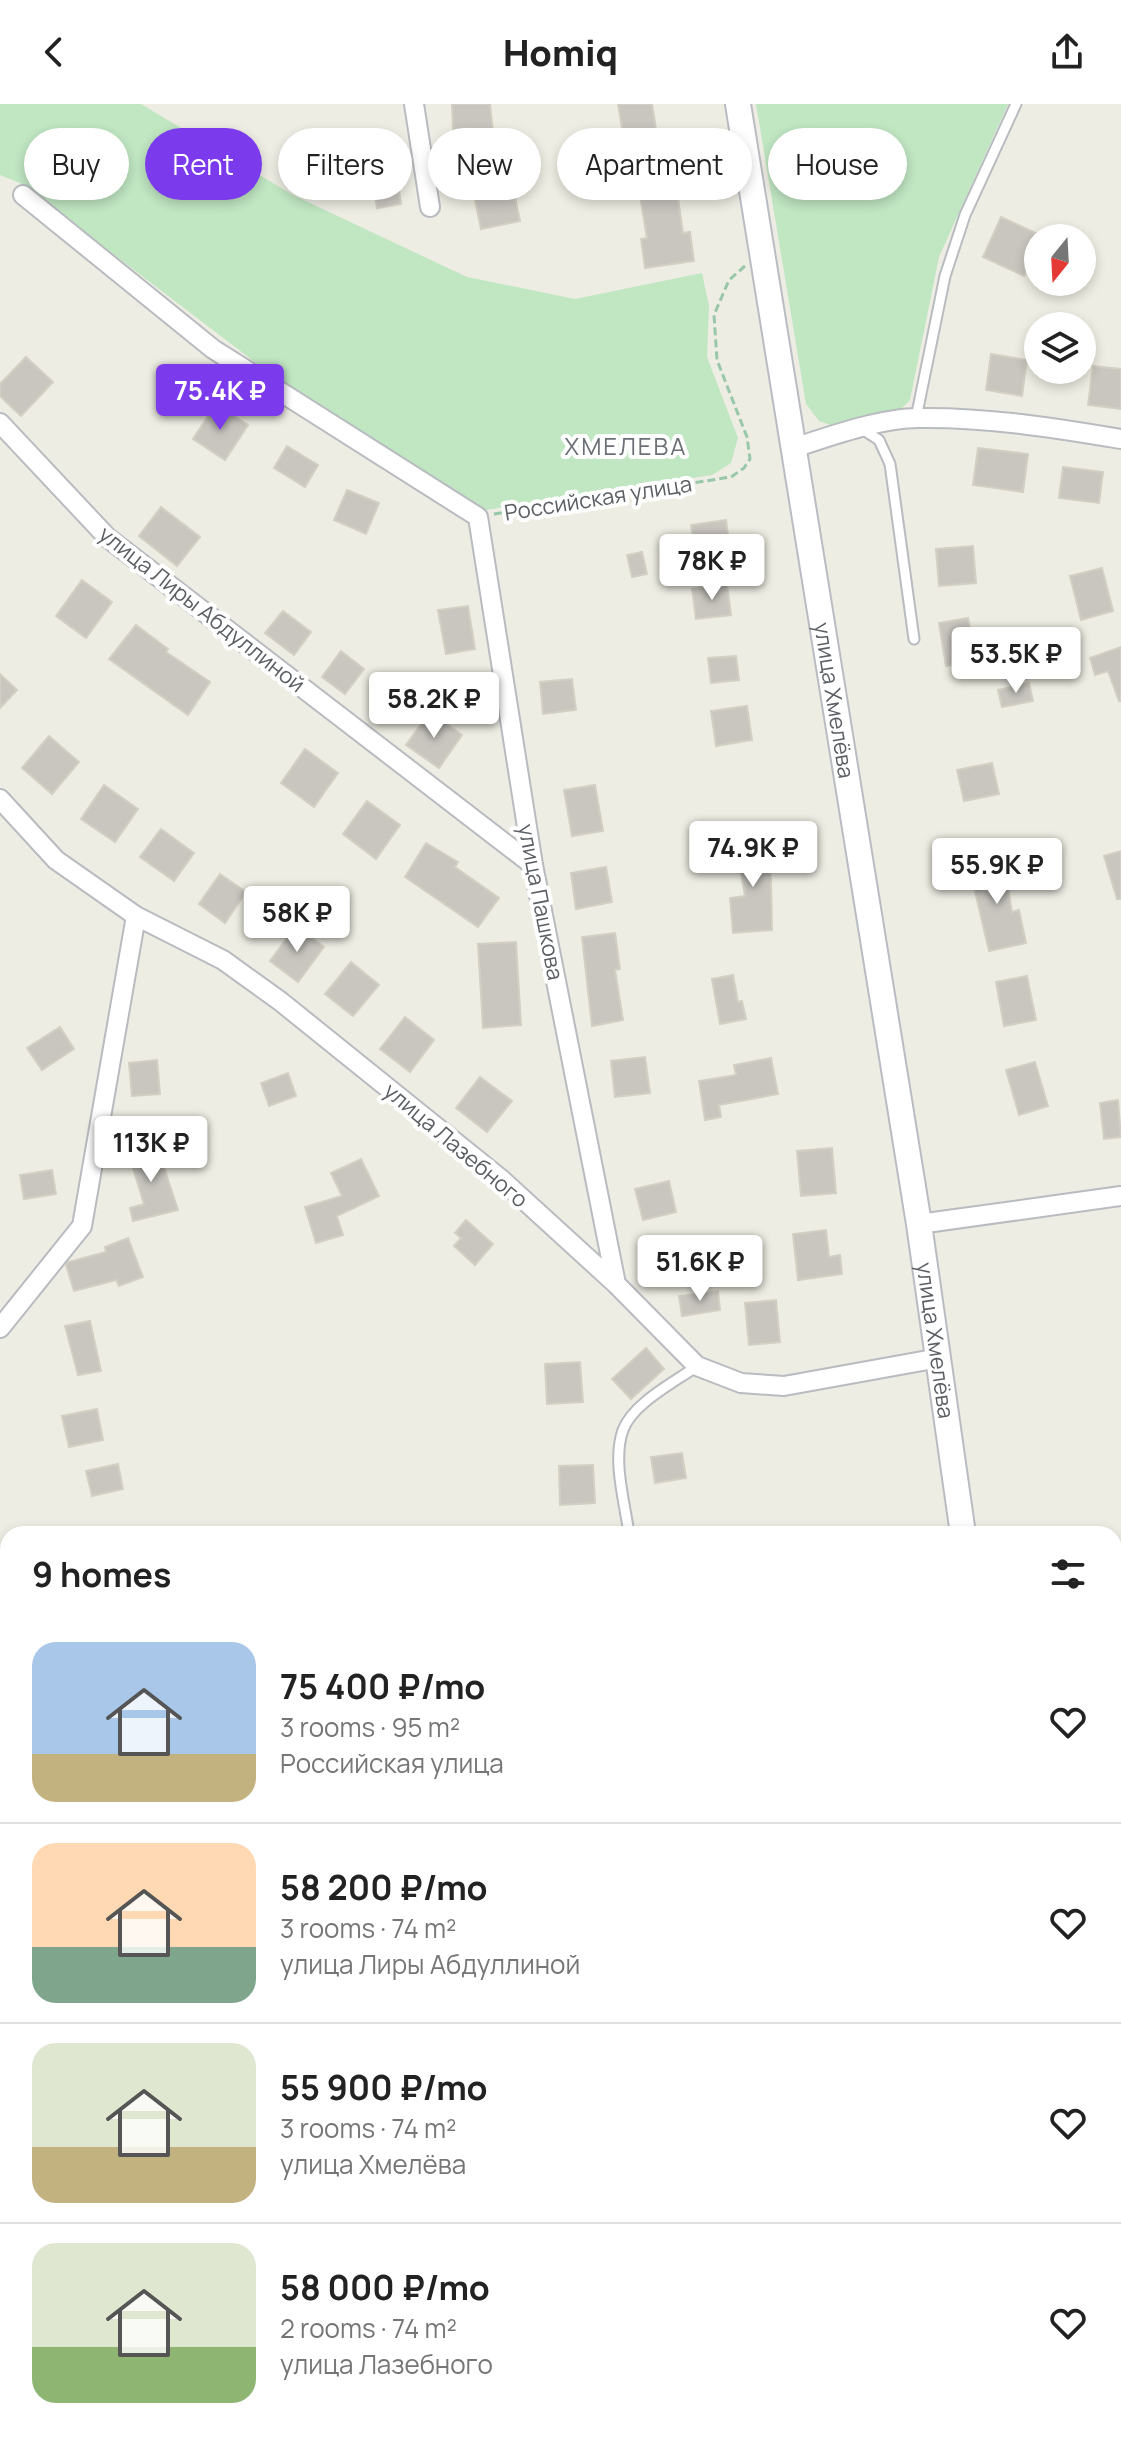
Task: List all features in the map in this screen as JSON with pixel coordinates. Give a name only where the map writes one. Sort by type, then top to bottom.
[{"type":"main road","name":"улица Хмелёва","points":[[738,104],[919,1224],[962,1526]]},
{"type":"main road","points":[[939,1358],[973,1526]]},
{"type":"street","points":[[414,104],[430,207]]},
{"type":"street","name":"Российская улица","points":[[23,195],[213,349],[478,517]]},
{"type":"street","points":[[794,448],[916,418],[1033,425],[1121,439]]},
{"type":"street","name":"улица Лиры Абдуллиной","points":[[0,423],[108,538],[533,865]]},
{"type":"street","name":"улица Пашкова","points":[[478,517],[533,865],[616,1284]]},
{"type":"street","name":"улица Лазебного","points":[[0,799],[56,860],[136,916],[223,960],[280,1001],[501,1179],[616,1284],[697,1366],[741,1383],[784,1386],[939,1358]]},
{"type":"street","points":[[0,1328],[82,1226],[136,916]]},
{"type":"street","points":[[919,1224],[1121,1196]]},
{"type":"lane","points":[[916,418],[945,276],[965,215],[1016,104]]},
{"type":"lane","points":[[862,429],[879,440],[890,464],[914,639]]},
{"type":"lane","points":[[628,1526],[619,1453],[623,1428],[639,1409],[697,1366]]},
{"type":"path","name":"Российская улица","points":[[478,517],[731,477],[744,468],[750,459],[747,437],[717,360],[714,315],[729,280],[738,269],[764,259]]},
{"type":"green space","points":[[0,104],[141,104],[181,128],[145,128],[145,200],[262,200],[262,176],[278,186],[278,200],[304,200],[467,277],[575,299],[702,273],[709,306],[707,357],[738,438],[731,463],[712,475],[485,510],[281,382],[42,200],[129,200],[129,128],[24,128],[24,186],[0,175]]},
{"type":"green space","points":[[756,104],[1008,104],[939,257],[910,400],[895,415],[834,426],[819,421],[806,404],[772,200],[907,200],[907,128],[768,128],[768,176]]},
{"type":"building","points":[[452,104],[490,104],[493,128],[453,128]]},
{"type":"building","points":[[618,104],[652,104],[656,128],[622,128]]},
{"type":"building","points":[[376,200],[400,200],[401,204],[377,208]]},
{"type":"building","points":[[475,200],[516,200],[520,221],[481,229]]},
{"type":"building","points":[[641,200],[678,200],[683,233],[690,232],[694,261],[645,268],[641,239],[647,238]]},
{"type":"building","points":[[1001,217],[1024,228],[1024,276],[983,257]]},
{"type":"building","points":[[991,354],[1024,360],[1022,396],[986,390]]},
{"type":"building","points":[[26,357],[53,382],[21,416],[0,396],[0,384]]},
{"type":"building","points":[[1096,366],[1121,369],[1121,409],[1088,405],[1091,384],[1096,384]]},
{"type":"building","points":[[216,404],[248,425],[225,460],[193,439]]},
{"type":"building","points":[[287,446],[318,465],[305,487],[274,468]]},
{"type":"building","points":[[978,448],[1028,454],[1023,492],[973,485]]},
{"type":"building","points":[[1063,467],[1103,472],[1099,503],[1059,498]]},
{"type":"building","points":[[347,490],[379,503],[366,534],[334,520]]},
{"type":"building","points":[[161,507],[200,537],[177,566],[139,536]]},
{"type":"building","points":[[726,520],[730,550],[695,554],[691,525]]},
{"type":"building","points":[[973,546],[976,583],[939,586],[936,549]]},
{"type":"building","points":[[642,552],[647,574],[632,577],[627,555]]},
{"type":"building","points":[[1102,568],[1113,611],[1081,620],[1070,576]]},
{"type":"building","points":[[82,580],[112,602],[86,638],[56,616]]},
{"type":"building","points":[[727,585],[731,615],[696,619],[692,589]]},
{"type":"building","points":[[468,606],[475,649],[446,654],[438,610]]},
{"type":"building","points":[[283,611],[311,632],[294,655],[265,633]]},
{"type":"building","points":[[968,618],[976,661],[946,666],[939,623]]},
{"type":"building","points":[[136,625],[168,649],[166,652],[210,682],[188,715],[109,659]]},
{"type":"building","points":[[1121,647],[1119,701],[1108,671],[1095,675],[1090,658]]},
{"type":"building","points":[[341,651],[364,669],[345,694],[322,677]]},
{"type":"building","points":[[736,656],[739,680],[711,683],[708,658]]},
{"type":"building","points":[[0,674],[17,690],[0,708]]},
{"type":"building","points":[[572,679],[576,710],[543,714],[540,682]]},
{"type":"building","points":[[1029,683],[1033,701],[1002,707],[998,690]]},
{"type":"building","points":[[747,706],[752,740],[716,746],[711,711]]},
{"type":"building","points":[[430,712],[462,735],[439,768],[406,745]]},
{"type":"building","points":[[49,736],[79,762],[52,794],[22,768]]},
{"type":"building","points":[[305,749],[338,773],[314,807],[281,783]]},
{"type":"building","points":[[992,763],[999,794],[964,801],[957,770]]},
{"type":"building","points":[[104,785],[138,809],[115,842],[81,819]]},
{"type":"building","points":[[595,785],[603,831],[572,836],[564,790]]},
{"type":"building","points":[[367,801],[400,825],[376,859],[343,834]]},
{"type":"building","points":[[161,829],[194,853],[174,881],[140,857]]},
{"type":"building","points":[[765,838],[771,879],[772,930],[733,933],[730,898],[745,896],[736,842]]},
{"type":"building","points":[[426,843],[458,862],[455,867],[499,898],[478,927],[405,877]]},
{"type":"building","points":[[1121,851],[1121,899],[1117,899],[1104,856]]},
{"type":"building","points":[[1003,860],[1012,912],[1019,910],[1026,943],[989,951],[969,866]]},
{"type":"building","points":[[606,867],[612,902],[576,909],[571,873]]},
{"type":"building","points":[[220,874],[246,892],[225,923],[199,904]]},
{"type":"building","points":[[296,926],[324,947],[298,982],[270,961]]},
{"type":"building","points":[[615,933],[620,969],[615,970],[623,1020],[592,1026],[582,937]]},
{"type":"building","points":[[516,942],[521,1025],[483,1028],[478,944]]},
{"type":"building","points":[[351,962],[379,985],[353,1016],[325,994]]},
{"type":"building","points":[[733,975],[738,1002],[742,1001],[746,1019],[720,1024],[712,979]]},
{"type":"building","points":[[1027,976],[1036,1020],[1004,1026],[996,982]]},
{"type":"building","points":[[405,1017],[434,1040],[410,1072],[380,1049]]},
{"type":"building","points":[[60,1027],[74,1049],[42,1070],[27,1048]]},
{"type":"building","points":[[645,1057],[650,1093],[615,1097],[611,1061]]},
{"type":"building","points":[[771,1058],[778,1094],[719,1105],[721,1117],[705,1120],[699,1081],[736,1075],[734,1065]]},
{"type":"building","points":[[157,1060],[160,1094],[132,1096],[129,1063]]},
{"type":"building","points":[[1035,1062],[1048,1106],[1019,1115],[1006,1070]]},
{"type":"building","points":[[288,1073],[296,1096],[269,1106],[261,1083]]},
{"type":"building","points":[[480,1077],[512,1101],[487,1132],[456,1108]]},
{"type":"building","points":[[1118,1100],[1121,1137],[1104,1139],[1100,1103]]},
{"type":"building","points":[[156,1143],[178,1210],[133,1221],[130,1208],[144,1204],[128,1152]]},
{"type":"building","points":[[832,1148],[836,1193],[801,1196],[797,1151]]},
{"type":"building","points":[[361,1159],[379,1196],[337,1216],[343,1235],[316,1243],[305,1207],[342,1196],[331,1173]]},
{"type":"building","points":[[52,1170],[56,1194],[24,1199],[20,1175]]},
{"type":"building","points":[[669,1181],[676,1212],[643,1220],[635,1189]]},
{"type":"building","points":[[466,1220],[493,1244],[475,1265],[454,1246],[461,1238],[455,1233]]},
{"type":"building","points":[[826,1230],[829,1257],[840,1255],[842,1274],[798,1280],[793,1234]]},
{"type":"building","points":[[128,1238],[143,1277],[119,1286],[116,1280],[74,1291],[66,1265],[68,1262],[106,1252],[105,1247]]},
{"type":"building","points":[[718,1291],[720,1310],[682,1316],[679,1296]]},
{"type":"building","points":[[776,1300],[780,1342],[749,1345],[745,1303]]},
{"type":"building","points":[[90,1321],[101,1371],[78,1375],[65,1326]]},
{"type":"building","points":[[646,1348],[664,1369],[631,1399],[612,1379]]},
{"type":"building","points":[[580,1362],[583,1402],[547,1404],[545,1364]]},
{"type":"building","points":[[97,1409],[103,1440],[69,1447],[62,1416]]},
{"type":"building","points":[[682,1453],[686,1478],[655,1483],[651,1457]]},
{"type":"building","points":[[118,1464],[123,1489],[92,1496],[86,1471]]},
{"type":"building","points":[[593,1465],[595,1503],[560,1505],[559,1466]]},
{"type":"district","name":"ХМЕЛЕВА","points":[[626,447]]}]
